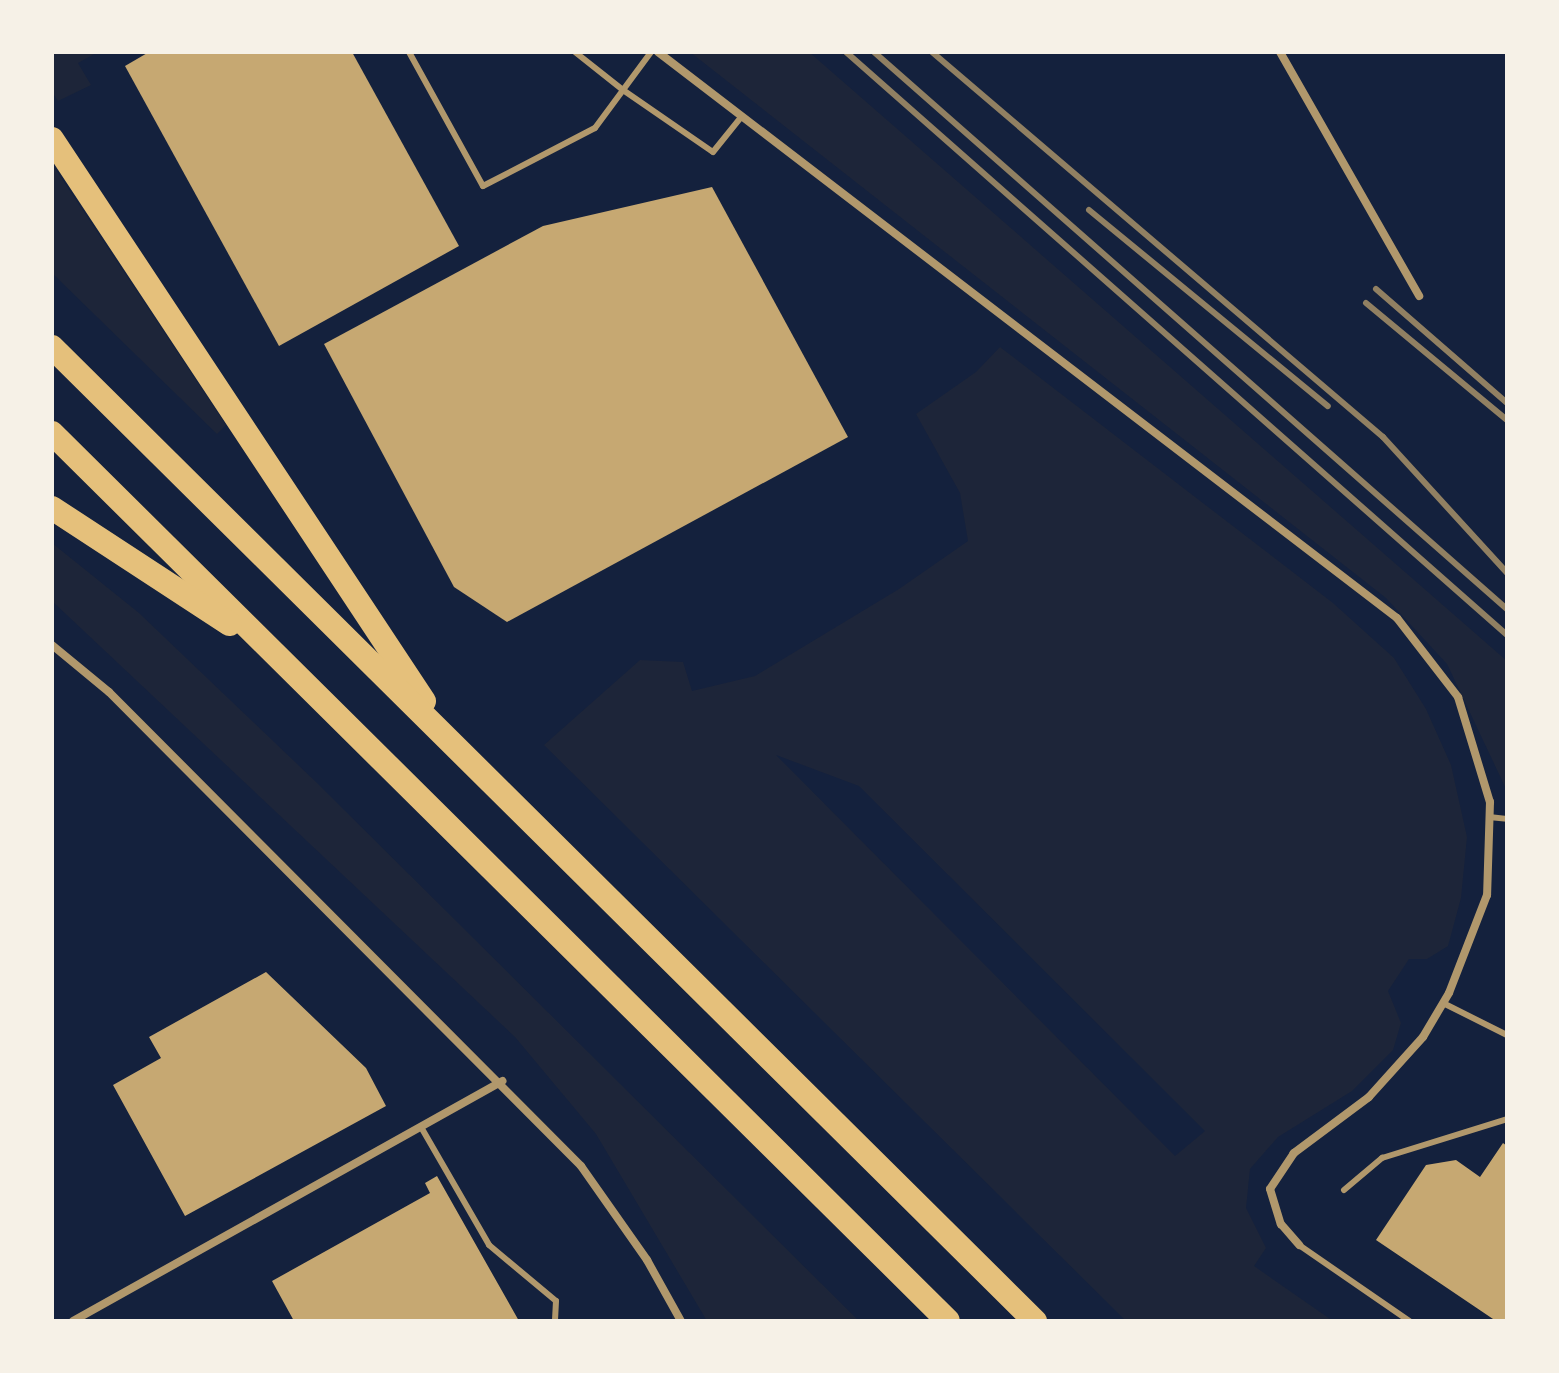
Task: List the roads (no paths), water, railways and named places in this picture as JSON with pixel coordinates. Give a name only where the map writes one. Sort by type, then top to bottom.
[{"type":"highway","points":[[52,139],[452,743]]},
{"type":"highway","points":[[52,347],[1035,1321]]},
{"type":"highway","points":[[52,433],[948,1321]]},
{"type":"highway","points":[[52,508],[271,652]]},
{"type":"street","points":[[658,52],[1397,618],[1458,697],[1490,802],[1487,895],[1443,1003],[1423,1037],[1369,1097],[1294,1153],[1270,1189],[1281,1224],[1299,1245]]},
{"type":"street","points":[[1280,52],[1419,296]]},
{"type":"street","points":[[52,645],[109,692],[502,1081],[581,1166],[647,1260],[681,1321]]},
{"type":"street","points":[[73,1321],[502,1081]]},
{"type":"lane","points":[[409,52],[483,186],[595,128],[651,52]]},
{"type":"lane","points":[[575,52],[623,90],[713,152],[742,116]]},
{"type":"lane","points":[[1489,817],[1507,819]]},
{"type":"lane","points":[[1443,1003],[1507,1035]]},
{"type":"lane","points":[[1344,1190],[1382,1158],[1507,1119]]},
{"type":"lane","points":[[421,1127],[489,1245],[556,1301],[555,1321]]},
{"type":"lane","points":[[1299,1245],[1409,1321]]},
{"type":"railway","points":[[846,52],[1507,635]]},
{"type":"railway","points":[[874,52],[1507,609]]},
{"type":"railway","points":[[932,52],[1383,437],[1507,573]]},
{"type":"railway","points":[[1089,210],[1328,406]]},
{"type":"railway","points":[[1376,289],[1507,403]]},
{"type":"railway","points":[[1366,303],[1507,420]]}]
